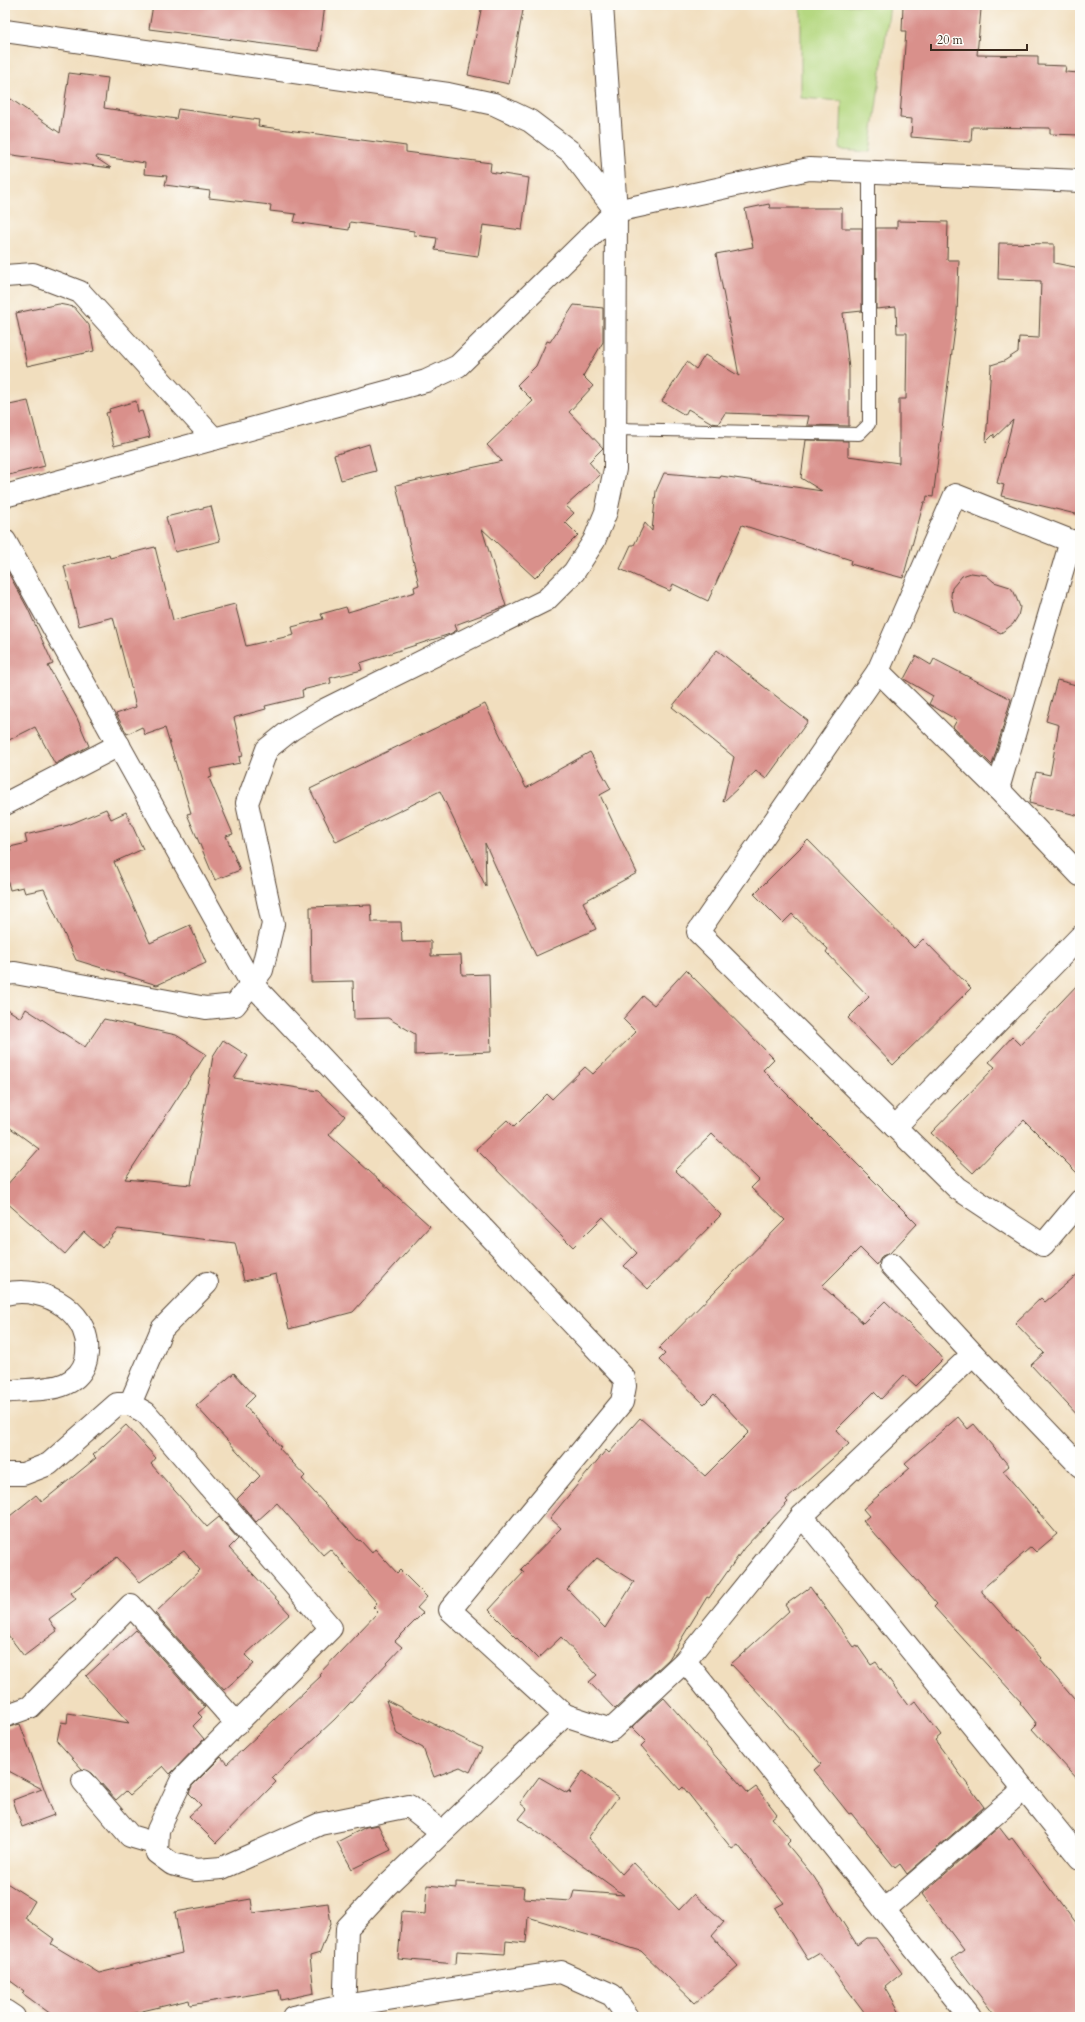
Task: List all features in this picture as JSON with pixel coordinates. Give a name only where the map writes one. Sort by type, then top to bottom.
[{"type":"street","points":[[5,974],[15,972],[206,1008],[235,1006],[262,970],[273,924],[247,803],[267,749],[292,729],[324,710],[546,600],[574,572],[597,534],[606,512],[615,469],[616,211],[602,5]]},
{"type":"street","points":[[5,32],[448,94],[494,104],[530,121],[571,152],[616,211]]},
{"type":"street","points":[[5,496],[426,381],[458,366],[616,211],[810,169],[1080,181]]},
{"type":"street","points":[[5,276],[33,274],[80,292],[214,439]]},
{"type":"street","points":[[998,789],[1076,542],[955,495],[878,671],[698,932],[957,1188],[1043,1244],[1080,1201]]},
{"type":"street","points":[[5,541],[251,983],[624,1378],[625,1386],[622,1402],[450,1610],[565,1715],[611,1730],[685,1661],[802,1516],[973,1354]]},
{"type":"street","points":[[878,671],[998,789],[1080,875]]},
{"type":"street","points":[[5,804],[119,745]]},
{"type":"street","points":[[895,1127],[1080,937]]},
{"type":"street","points":[[891,1265],[973,1354],[1080,1466]]},
{"type":"street","points":[[130,1404],[162,1329],[207,1283]]},
{"type":"street","points":[[5,1294],[14,1292],[30,1292],[50,1297],[64,1306],[78,1318],[87,1334],[88,1350],[85,1365],[78,1377],[64,1385],[5,1392]]},
{"type":"street","points":[[5,1474],[23,1474],[49,1464],[117,1404],[130,1404],[146,1413],[331,1628],[182,1779],[158,1830],[157,1853],[172,1864],[196,1870],[222,1868],[320,1824],[409,1806],[442,1832]]},
{"type":"street","points":[[802,1516],[1080,1858]]},
{"type":"street","points":[[5,1716],[30,1707],[131,1605],[237,1724]]},
{"type":"street","points":[[685,1661],[970,2017]]},
{"type":"street","points":[[344,2011],[347,1928],[387,1885],[565,1715]]},
{"type":"street","points":[[83,1781],[130,1836],[157,1844]]},
{"type":"street","points":[[884,1910],[1024,1789]]},
{"type":"street","points":[[293,2017],[344,2011],[561,1972],[612,1995],[628,2017]]},
{"type":"street","points":[[5,2011],[14,2017]]},
{"type":"lane","points":[[615,429],[859,434],[869,424],[870,172]]},
{"type":"green space","points":[[801,5],[890,5],[870,152],[840,150],[842,101],[801,98]]},
{"type":"building","points":[[153,5],[325,5],[319,51],[149,29]]},
{"type":"building","points":[[482,5],[524,5],[509,84],[468,75]]},
{"type":"building","points":[[903,5],[949,5],[949,7],[981,9],[977,55],[1038,56],[1038,65],[1066,66],[1065,72],[1080,73],[1080,135],[1050,134],[1050,128],[972,127],[971,142],[911,137],[912,119],[900,118],[906,31],[902,31]]},
{"type":"building","points":[[69,73],[108,78],[104,108],[176,119],[178,109],[259,120],[258,126],[406,146],[406,152],[491,163],[490,172],[529,178],[522,230],[483,225],[478,256],[435,250],[437,238],[414,235],[414,231],[350,222],[349,230],[294,222],[296,214],[270,211],[271,205],[209,198],[210,191],[165,185],[167,176],[144,174],[145,163],[97,156],[96,158],[111,168],[5,154],[5,95],[60,133]]},
{"type":"building","points":[[769,204],[770,208],[842,208],[842,228],[862,228],[862,311],[843,313],[849,369],[849,426],[807,425],[809,416],[725,413],[718,424],[712,423],[688,409],[685,415],[662,401],[687,362],[696,369],[705,355],[739,376],[716,254],[753,247],[745,209]]},
{"type":"building","points":[[897,221],[948,222],[947,260],[959,260],[957,314],[933,497],[927,496],[926,502],[924,502],[903,578],[850,564],[851,560],[742,525],[708,601],[673,584],[670,591],[620,569],[631,545],[634,545],[645,523],[652,531],[656,491],[664,473],[720,478],[721,476],[822,491],[801,478],[806,440],[848,441],[848,456],[899,463],[899,399],[906,399],[907,333],[897,333],[896,307],[876,309],[876,228],[897,228]]},
{"type":"building","points":[[999,243],[1054,244],[1054,263],[1080,268],[1080,515],[1001,496],[1004,485],[997,483],[1013,420],[994,438],[994,434],[986,442],[991,365],[1004,361],[1018,352],[1019,337],[1039,338],[1041,281],[998,279]]},
{"type":"building","points":[[59,304],[74,307],[89,325],[94,351],[27,366],[16,313]]},
{"type":"building","points":[[574,305],[603,308],[603,342],[583,376],[593,386],[569,412],[603,448],[589,462],[600,475],[566,506],[574,513],[565,522],[578,535],[535,578],[482,529],[506,606],[455,625],[457,630],[450,634],[360,663],[362,670],[330,678],[331,683],[302,690],[303,697],[265,706],[266,709],[234,718],[243,756],[239,757],[240,763],[210,769],[212,777],[209,778],[233,834],[226,836],[240,870],[215,880],[187,814],[191,813],[165,728],[145,735],[142,727],[127,734],[116,714],[136,707],[113,617],[79,626],[64,566],[109,555],[110,558],[155,547],[173,620],[235,604],[246,646],[294,635],[292,627],[323,619],[321,614],[346,607],[348,612],[415,592],[414,587],[419,585],[396,485],[502,461],[487,445],[533,401],[517,385],[536,366],[547,341],[550,342]]},
{"type":"building","points":[[28,401],[45,466],[5,476],[5,406]]},
{"type":"building","points":[[136,401],[138,412],[142,411],[150,437],[114,446],[106,413],[110,412],[109,409]]},
{"type":"building","points":[[369,444],[376,471],[341,480],[334,455]]},
{"type":"building","points":[[211,506],[220,541],[175,552],[166,517]]},
{"type":"building","points":[[5,567],[28,609],[53,664],[48,666],[77,718],[89,746],[55,764],[35,727],[5,742]]},
{"type":"building","points":[[971,573],[986,575],[994,582],[1010,587],[1014,592],[1020,607],[1018,616],[1013,624],[1001,633],[954,611],[951,596],[952,588],[962,576]]},
{"type":"building","points":[[717,650],[808,721],[766,779],[756,771],[723,802],[734,757],[672,707]]},
{"type":"building","points":[[916,656],[931,665],[934,659],[1011,699],[992,765],[953,727],[957,720],[929,704],[933,696],[904,679]]},
{"type":"building","points":[[1057,680],[1080,686],[1080,816],[1029,803],[1036,772],[1050,775],[1059,725],[1046,721]]},
{"type":"building","points":[[485,704],[526,788],[590,752],[611,789],[600,795],[637,873],[583,902],[596,929],[536,956],[485,843],[486,887],[440,791],[336,842],[310,789]]},
{"type":"building","points":[[106,809],[111,819],[126,812],[143,849],[114,862],[150,943],[190,925],[206,963],[157,985],[76,960],[44,889],[25,893],[23,887],[10,890],[5,871],[5,853],[11,852],[10,847],[27,843],[25,835],[68,825]]},
{"type":"building","points":[[808,840],[914,948],[923,939],[971,988],[893,1065],[848,1018],[869,997],[826,952],[828,949],[792,914],[783,923],[754,894]]},
{"type":"building","points":[[371,905],[372,922],[401,922],[402,942],[431,941],[431,956],[461,955],[462,975],[489,974],[491,1052],[415,1055],[415,1034],[388,1018],[354,1019],[353,981],[311,982],[310,907]]},
{"type":"building","points":[[686,970],[774,1059],[763,1070],[917,1224],[890,1253],[882,1256],[877,1265],[860,1248],[822,1286],[863,1323],[885,1301],[936,1350],[943,1359],[916,1386],[904,1375],[881,1399],[874,1392],[836,1430],[849,1444],[786,1500],[788,1502],[744,1548],[709,1598],[707,1597],[669,1659],[615,1709],[589,1682],[597,1675],[561,1637],[538,1659],[489,1610],[524,1572],[521,1569],[561,1528],[550,1518],[606,1450],[609,1453],[640,1418],[705,1476],[749,1432],[714,1394],[704,1404],[659,1360],[665,1354],[659,1348],[785,1220],[751,1188],[759,1180],[712,1134],[675,1170],[721,1215],[648,1289],[624,1266],[637,1253],[603,1217],[573,1247],[476,1149],[507,1120],[514,1127],[547,1094],[552,1099],[585,1067],[593,1074],[636,1032],[623,1019],[643,996],[654,1005]],"holes":[[[597,1558],[634,1582],[605,1628],[567,1589]]]},
{"type":"building","points":[[1080,982],[1080,1176],[1024,1120],[973,1173],[931,1133],[995,1067],[989,1062],[1012,1037],[1020,1045]]},
{"type":"building","points":[[5,1008],[21,1018],[26,1009],[85,1047],[104,1019],[176,1035],[206,1054],[125,1179],[191,1185],[213,1056],[223,1040],[248,1056],[234,1078],[318,1091],[345,1116],[329,1135],[430,1226],[353,1312],[289,1329],[276,1274],[244,1281],[235,1243],[118,1229],[102,1248],[84,1232],[65,1254],[5,1201],[5,1187],[39,1149],[5,1124]]},
{"type":"building","points":[[1080,1272],[1080,1418],[1031,1365],[1044,1353],[1015,1323],[1041,1298],[1045,1302]]},
{"type":"building","points":[[234,1373],[255,1396],[245,1406],[281,1447],[279,1448],[305,1476],[302,1479],[359,1541],[360,1540],[372,1553],[375,1549],[397,1573],[400,1570],[427,1597],[417,1608],[423,1613],[395,1641],[402,1647],[335,1719],[272,1778],[276,1782],[216,1843],[189,1816],[201,1805],[189,1793],[192,1786],[221,1757],[227,1764],[321,1676],[319,1674],[378,1612],[373,1607],[377,1603],[330,1549],[323,1555],[277,1503],[256,1522],[237,1499],[260,1476],[196,1406]]},
{"type":"building","points":[[958,1417],[968,1429],[974,1424],[1009,1466],[1003,1471],[1057,1534],[1036,1552],[1031,1547],[982,1589],[982,1592],[1041,1658],[1040,1659],[1080,1706],[1080,1782],[1032,1729],[1037,1724],[1020,1703],[1021,1702],[934,1607],[937,1604],[863,1521],[869,1516],[863,1509],[910,1468],[905,1463]]},
{"type":"building","points":[[126,1425],[156,1458],[151,1464],[207,1527],[219,1517],[238,1539],[229,1548],[290,1614],[245,1655],[254,1664],[224,1690],[155,1613],[200,1570],[184,1551],[140,1582],[117,1557],[71,1593],[76,1599],[49,1619],[57,1631],[24,1656],[5,1631],[5,1520],[36,1495],[42,1502],[96,1458],[93,1455]]},
{"type":"building","points":[[810,1587],[854,1647],[857,1645],[871,1665],[876,1662],[909,1706],[915,1701],[941,1735],[935,1740],[984,1807],[907,1874],[900,1864],[895,1868],[851,1813],[849,1814],[814,1770],[821,1764],[767,1702],[731,1664],[789,1611],[785,1605]]},
{"type":"building","points":[[136,1630],[205,1707],[198,1713],[202,1717],[193,1726],[204,1739],[170,1774],[163,1766],[130,1795],[126,1791],[116,1800],[92,1773],[82,1769],[57,1741],[61,1722],[67,1723],[68,1713],[129,1723],[86,1676]]},
{"type":"building","points":[[664,1698],[748,1793],[756,1787],[777,1814],[772,1818],[791,1840],[787,1844],[814,1877],[857,1945],[866,1938],[876,1938],[902,1973],[885,1987],[903,2017],[868,2017],[820,1953],[808,1960],[775,1908],[784,1903],[738,1845],[732,1849],[683,1787],[680,1790],[641,1746],[646,1741],[632,1727]]},
{"type":"building","points":[[386,1700],[482,1748],[470,1772],[460,1767],[434,1777],[423,1748],[397,1734]]},
{"type":"building","points":[[20,1724],[54,1815],[22,1827],[13,1800],[42,1789],[5,1769],[5,1728]]},
{"type":"building","points":[[583,1771],[618,1797],[588,1838],[622,1874],[633,1862],[679,1910],[694,1894],[724,1922],[712,1936],[738,1966],[695,2003],[641,1951],[528,1917],[526,1943],[506,1941],[505,1954],[457,1951],[456,1964],[398,1959],[402,1912],[425,1914],[427,1885],[456,1888],[456,1882],[524,1887],[523,1898],[571,1901],[574,1891],[624,1895],[519,1819],[527,1809],[520,1803],[539,1777],[567,1793],[568,1791],[571,1793],[569,1791]]},
{"type":"building","points":[[378,1825],[391,1850],[352,1869],[337,1842],[366,1827]]},
{"type":"building","points":[[999,1827],[1009,1840],[1012,1838],[1080,1929],[1080,2017],[996,2017],[952,1959],[964,1950],[922,1894]]},
{"type":"building","points":[[5,1882],[35,1901],[25,1918],[54,1939],[51,1944],[99,1973],[182,1953],[175,1912],[251,1899],[253,1913],[328,1903],[331,1924],[320,1953],[310,1956],[314,1993],[281,2000],[279,1990],[190,2005],[189,2000],[117,2017],[55,2017],[22,1993],[24,1991],[5,1977]]}]
